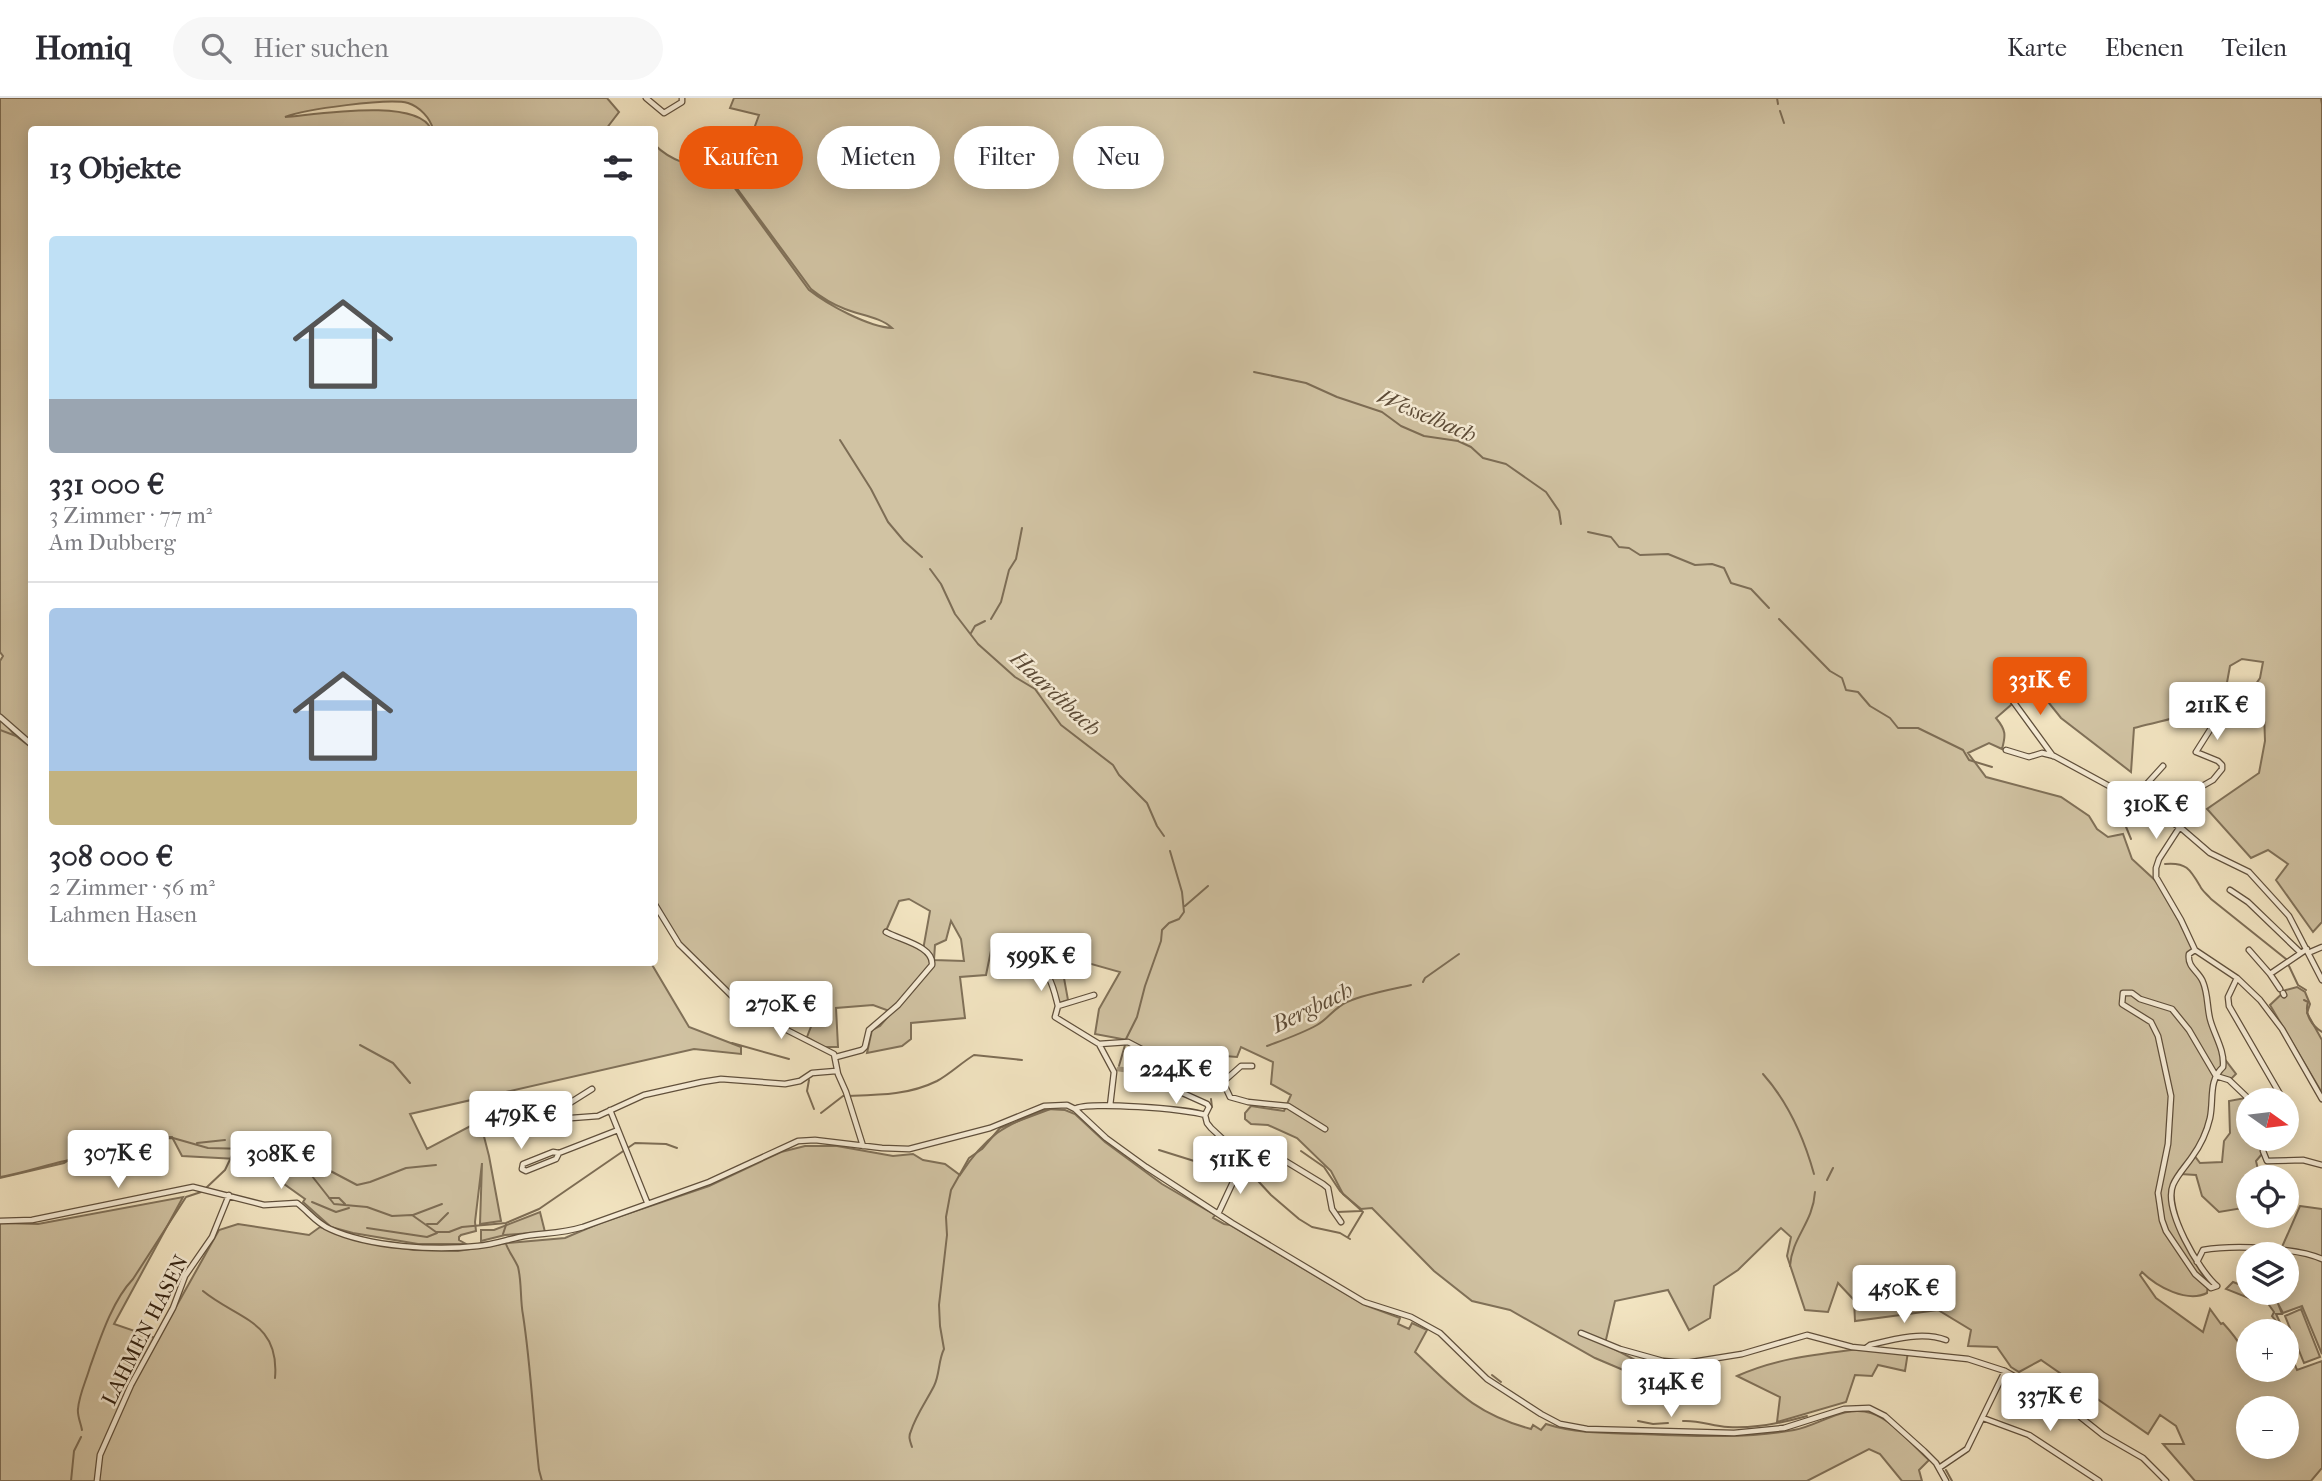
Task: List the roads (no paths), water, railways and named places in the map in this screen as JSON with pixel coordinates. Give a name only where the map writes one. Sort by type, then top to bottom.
[{"type":"street","points":[[646,98],[664,113],[682,100]]},
{"type":"street","points":[[2007,692],[2053,756]]},
{"type":"street","points":[[2227,703],[2196,752],[2218,761],[2222,769],[2213,779],[2186,798],[2181,828],[2159,859],[2156,870],[2158,883],[2181,920],[2195,950],[2237,978],[2272,1014],[2322,1100]]},
{"type":"street","points":[[0,717],[28,742]]},
{"type":"street","points":[[2006,750],[2029,757],[2042,753],[2053,756],[2133,799],[2181,828],[2210,853],[2249,872],[2289,916],[2322,979]]},
{"type":"street","points":[[2133,799],[2163,766]]},
{"type":"street","points":[[2230,890],[2248,902],[2301,953]]},
{"type":"street","points":[[658,910],[678,944],[738,1002],[771,1022],[832,1052],[836,1057],[836,1071],[849,1100],[863,1146]]},
{"type":"street","points":[[836,1057],[853,1055],[862,1050],[869,1030],[885,1018],[932,965],[932,957],[927,952],[886,932]]},
{"type":"street","points":[[2270,974],[2301,953],[2322,947]]},
{"type":"street","points":[[2195,950],[2189,954],[2188,960],[2190,967],[2203,979],[2210,1020],[2224,1058],[2223,1067],[2217,1072],[2216,1076],[2211,1090],[2210,1116],[2204,1135],[2172,1190],[2171,1201],[2178,1223],[2197,1262],[2217,1286],[2211,1288],[2194,1274],[2166,1231],[2162,1220],[2158,1193],[2168,1144],[2171,1096],[2158,1036],[2151,1022],[2122,1004],[2123,993],[2132,993],[2140,999],[2172,1009],[2189,1030],[2216,1076],[2228,1080],[2237,1088]]},
{"type":"street","points":[[2249,950],[2282,992]]},
{"type":"street","points":[[1031,966],[1038,966],[1046,972],[1058,1006],[1056,1020],[1099,1044],[1114,1072],[1110,1105]]},
{"type":"street","points":[[2237,978],[2228,997],[2229,1006],[2276,1088]]},
{"type":"street","points":[[1058,1006],[1094,995]]},
{"type":"street","points":[[1099,1044],[1128,1042],[1195,1077],[1223,1082]]},
{"type":"street","points":[[1223,1082],[1241,1066],[1252,1066]]},
{"type":"street","points":[[505,1114],[558,1119],[598,1116],[644,1095],[702,1082],[720,1079],[785,1084],[800,1081],[812,1073],[836,1071]]},
{"type":"street","points":[[1223,1082],[1230,1097],[1288,1106],[1325,1129]]},
{"type":"street","points":[[1167,1086],[1207,1104],[1207,1123],[1242,1157],[1277,1156],[1324,1184],[1328,1188],[1332,1209],[1341,1222]]},
{"type":"street","points":[[558,1119],[565,1106],[592,1089]]},
{"type":"street","points":[[0,1221],[34,1220],[190,1188],[204,1188],[264,1205],[297,1203],[317,1222],[342,1234],[416,1247],[485,1245],[522,1237],[564,1233],[709,1182],[798,1141],[815,1140],[909,1149],[990,1128],[1044,1105],[1062,1104],[1074,1109],[1106,1138],[1146,1167],[1364,1302],[1397,1312],[1440,1333],[1493,1383],[1541,1415],[1560,1424],[1587,1429],[1734,1433],[1784,1429],[1844,1409],[1864,1408],[1885,1416],[1939,1468],[1946,1481]]},
{"type":"street","points":[[1074,1109],[1080,1105],[1110,1105],[1205,1115]]},
{"type":"street","points":[[610,1110],[647,1202]]},
{"type":"street","points":[[559,1153],[556,1159],[526,1171],[522,1169],[523,1164],[618,1130]]},
{"type":"street","points":[[2264,1152],[2267,1161],[2303,1160],[2322,1165]]},
{"type":"street","points":[[1218,1213],[1242,1157]]},
{"type":"street","name":"LAHMEN HASEN","points":[[97,1481],[100,1455],[131,1385],[173,1308],[185,1276],[212,1237],[229,1195]]},
{"type":"street","points":[[2197,1262],[2203,1250],[2217,1248],[2299,1251],[2322,1259]]},
{"type":"street","points":[[1581,1333],[1663,1362],[1686,1363],[1742,1354],[1779,1345],[1802,1335],[1866,1348],[1968,1359],[2005,1371],[2064,1404],[2103,1435],[2143,1458],[2166,1481]]},
{"type":"street","points":[[1866,1348],[1877,1343],[1933,1335],[1946,1340]]},
{"type":"street","points":[[1939,1468],[1967,1449],[2005,1371]]},
{"type":"street","points":[[1983,1418],[2029,1435],[2089,1478],[2099,1481]]},
{"type":"waterway","points":[[1777,98],[1778,104]]},
{"type":"waterway","points":[[2321,98],[2322,104]]},
{"type":"waterway","points":[[1780,111],[1784,123]]},
{"type":"waterway","name":"Wesselbach","points":[[1254,372],[1306,383],[1382,412],[1401,426],[1424,436],[1458,441],[1471,447],[1483,458],[1506,464],[1546,492],[1559,511],[1561,524]]},
{"type":"waterway","name":"Haardtbach","points":[[840,440],[888,522],[922,557]]},
{"type":"waterway","points":[[991,619],[1001,602],[1009,570],[1016,559],[1022,528]]},
{"type":"waterway","name":"Wesselbach","points":[[1588,532],[1611,537],[1619,547],[1629,548],[1640,555],[1668,554],[1695,565],[1712,564],[1724,568],[1731,583],[1751,589],[1769,608]]},
{"type":"waterway","name":"Haardtbach","points":[[930,569],[941,584],[955,614],[978,644],[1015,677],[1035,689],[1061,725],[1113,765],[1119,775],[1147,803],[1164,836]]},
{"type":"waterway","name":"Wesselbach","points":[[1779,619],[1830,671],[1842,678],[1846,690],[1858,692],[1870,706],[1890,718],[1898,728],[1918,728],[1963,750],[1969,760],[1992,767]]},
{"type":"waterway","points":[[971,633],[975,626],[985,621]]},
{"type":"waterway","points":[[0,730],[16,736],[28,745]]},
{"type":"waterway","name":"Wesselbach","points":[[2122,817],[2131,839]]},
{"type":"waterway","name":"Haardtbach","points":[[1126,1039],[1137,1017],[1162,930],[1179,919],[1184,912],[1182,892],[1170,851]]},
{"type":"waterway","name":"Wesselbach","points":[[2165,864],[2178,864],[2187,868],[2211,899],[2286,959]]},
{"type":"waterway","points":[[1185,906],[1208,886]]},
{"type":"waterway","name":"Bergbach","points":[[1423,982],[1459,954]]},
{"type":"waterway","name":"Wesselbach","points":[[2289,966],[2298,985],[2306,990]]},
{"type":"waterway","name":"Bergbach","points":[[1267,1046],[1317,1025],[1347,1002],[1411,985]]},
{"type":"waterway","name":"Wesselbach","points":[[2304,1000],[2308,1002],[2310,1019],[2322,1032]]},
{"type":"waterway","points":[[732,1043],[789,1059]]},
{"type":"waterway","points":[[360,1045],[393,1063],[410,1083]]},
{"type":"waterway","name":"Haardtbach","points":[[1119,1066],[1125,1045]]},
{"type":"waterway","points":[[821,1113],[843,1096],[891,1094],[926,1086],[974,1055],[1022,1060]]},
{"type":"waterway","points":[[1119,1069],[1156,1074],[1163,1080]]},
{"type":"waterway","points":[[1763,1074],[1794,1121],[1814,1174]]},
{"type":"waterway","points":[[809,1080],[807,1091],[814,1109]]},
{"type":"waterway","name":"Bergbach","points":[[1211,1099],[1212,1107]]},
{"type":"waterway","points":[[912,1447],[910,1433],[936,1381],[944,1349],[939,1305],[947,1235],[946,1217],[951,1190],[969,1158],[982,1149],[1000,1128],[1053,1108]]},
{"type":"waterway","points":[[0,1177],[85,1157],[129,1164],[149,1139],[173,1138],[208,1148],[249,1149],[308,1171],[334,1204],[367,1207],[392,1216],[412,1215],[436,1232],[449,1232],[462,1227],[506,1223],[539,1209],[635,1143],[666,1144],[677,1148]]},
{"type":"waterway","points":[[197,1143],[225,1140]]},
{"type":"waterway","points":[[206,1188],[225,1170],[235,1149]]},
{"type":"waterway","points":[[1159,1150],[1207,1165],[1247,1169],[1271,1195],[1299,1219],[1312,1227],[1340,1233],[1350,1239]]},
{"type":"waterway","points":[[1301,1151],[1324,1167],[1340,1191],[1363,1212],[1348,1237]]},
{"type":"waterway","points":[[282,1154],[321,1166],[357,1185],[406,1168],[436,1165]]},
{"type":"waterway","points":[[1827,1180],[1833,1168]]},
{"type":"waterway","points":[[82,1430],[78,1411],[80,1398],[113,1309],[186,1197],[201,1192]]},
{"type":"waterway","points":[[1790,1266],[1794,1247],[1811,1213],[1815,1192]]},
{"type":"waterway","points":[[329,1198],[339,1198],[345,1204]]},
{"type":"waterway","points":[[312,1202],[336,1212],[349,1208]]},
{"type":"waterway","points":[[413,1215],[442,1204]]},
{"type":"waterway","points":[[1337,1212],[1361,1211]]},
{"type":"waterway","points":[[427,1224],[437,1224],[448,1213]]},
{"type":"waterway","points":[[503,1234],[506,1225]]},
{"type":"waterway","points":[[367,1228],[427,1237],[437,1233]]},
{"type":"waterway","points":[[506,1244],[519,1273],[542,1481]]},
{"type":"waterway","points":[[203,1291],[254,1324],[263,1333],[271,1344],[275,1359],[275,1378]]},
{"type":"waterway","points":[[1492,1375],[1501,1382]]},
{"type":"waterway","points":[[1683,1421],[1748,1427],[1807,1416]]},
{"type":"waterway","points":[[1638,1421],[1668,1423]]},
{"type":"waterway","points":[[71,1481],[74,1451],[81,1437]]},
{"type":"waterway","points":[[1946,1470],[1952,1481]]}]
